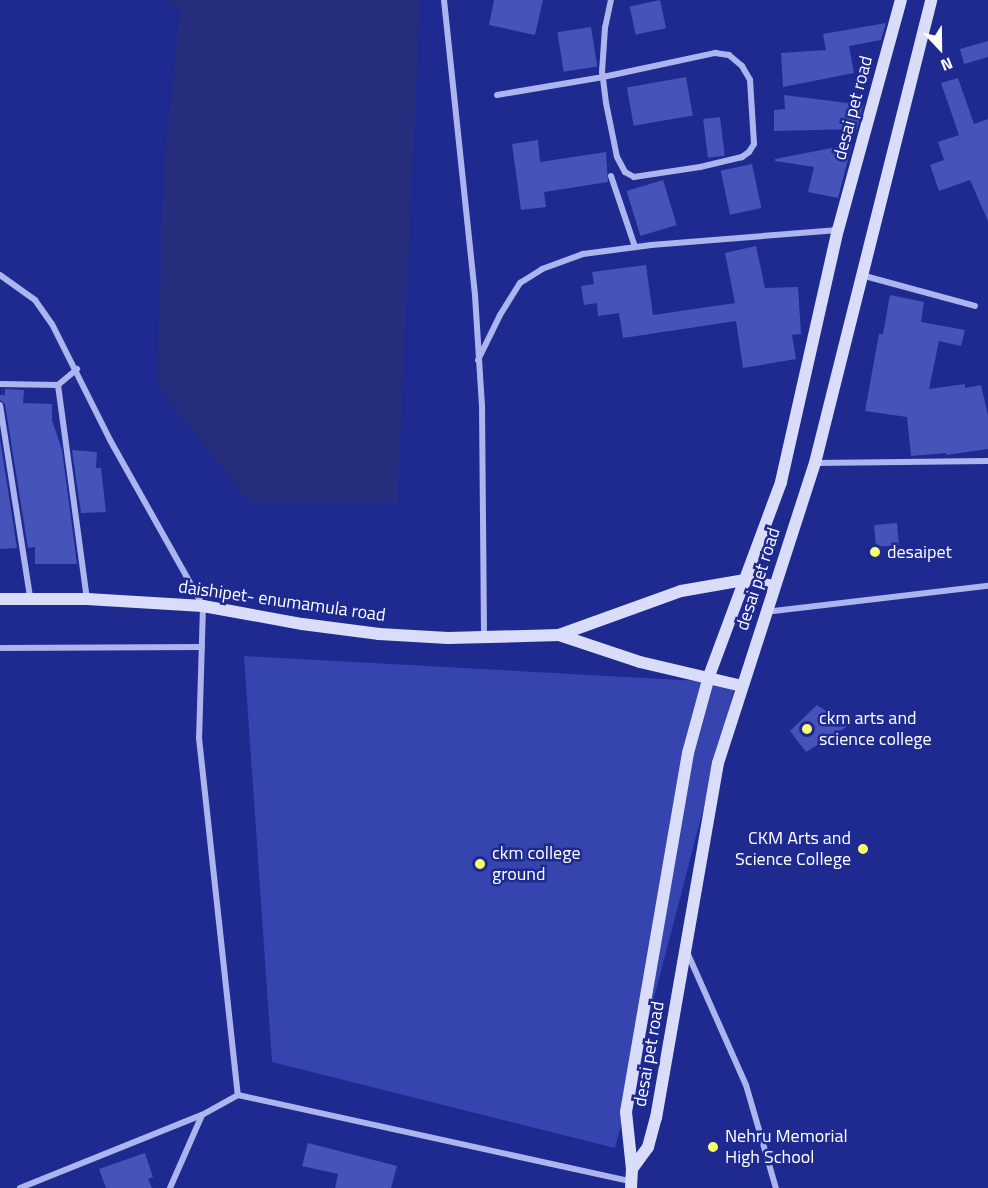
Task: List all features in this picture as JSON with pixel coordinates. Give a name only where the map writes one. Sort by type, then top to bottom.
[{"type":"street","points":[[444,0],[474,284],[477,361],[482,405],[484,637]]},
{"type":"street","points":[[497,95],[603,77],[715,53],[729,55],[742,66],[750,80],[754,144],[749,152],[742,157],[700,167],[633,177],[625,172],[617,157],[603,77],[605,28],[610,0]]},
{"type":"street","name":"desai pet road","points":[[631,1179],[626,1112],[688,753],[709,676],[781,482],[838,230],[901,0]]},
{"type":"street","name":"desai pet road","points":[[631,1179],[648,1147],[656,1118],[718,763],[815,463],[931,0]]},
{"type":"street","points":[[611,176],[635,247]]},
{"type":"street","points":[[477,361],[500,315],[520,283],[542,269],[584,254],[635,247],[838,230]]},
{"type":"street","points":[[0,275],[35,300],[52,324],[77,369],[110,440],[203,606],[200,738],[238,1095]]},
{"type":"street","points":[[861,275],[975,306]]},
{"type":"street","points":[[0,384],[58,385],[77,369]]},
{"type":"street","points":[[58,385],[87,599]]},
{"type":"street","points":[[0,405],[30,597]]},
{"type":"street","points":[[815,463],[988,461]]},
{"type":"street","name":"daishipet- enumamula road","points":[[0,599],[30,597],[203,606],[302,624],[379,634],[484,637],[559,635],[681,591],[745,580],[774,586]]},
{"type":"street","points":[[765,612],[988,586]]},
{"type":"street","name":"daishipet- enumamula road","points":[[559,635],[640,662],[709,676],[742,686]]},
{"type":"street","points":[[0,648],[202,647]]},
{"type":"street","points":[[686,948],[746,1085],[776,1188]]},
{"type":"street","points":[[20,1188],[28,1187],[202,1115],[238,1095],[631,1179]]},
{"type":"street","points":[[170,1188],[202,1115]]},
{"type":"shaded area","points":[[166,0],[420,0],[397,504],[250,503],[157,385],[164,167],[180,12]]},
{"type":"shaded area","points":[[244,656],[736,683],[615,1148],[272,1062]]},
{"type":"building","points":[[494,0],[543,0],[535,35],[489,25]]},
{"type":"building","points":[[660,0],[666,28],[636,35],[630,6]]},
{"type":"building","points":[[886,23],[881,40],[849,46],[854,73],[783,87],[781,53],[826,50],[823,34]]},
{"type":"building","points":[[591,27],[597,67],[564,72],[557,32]]},
{"type":"building","points":[[988,41],[988,57],[964,64],[960,49]]},
{"type":"building","points":[[686,77],[693,115],[634,126],[627,87]]},
{"type":"building","points":[[958,78],[974,124],[988,119],[988,221],[970,180],[939,191],[930,165],[944,160],[938,142],[959,135],[941,83]]},
{"type":"building","points":[[784,95],[863,105],[857,129],[774,131],[774,110],[785,109]]},
{"type":"building","points":[[720,117],[725,156],[708,158],[703,119]]},
{"type":"building","points":[[538,140],[540,162],[606,152],[608,182],[544,192],[546,207],[521,210],[512,144]]},
{"type":"building","points":[[852,144],[838,198],[808,192],[814,167],[775,161],[775,159]]},
{"type":"building","points":[[752,164],[761,208],[730,215],[721,171]]},
{"type":"building","points":[[663,180],[677,225],[640,236],[627,191]]},
{"type":"building","points":[[756,246],[765,288],[798,287],[801,334],[792,335],[796,359],[743,368],[736,321],[623,338],[619,313],[598,316],[597,303],[584,305],[581,286],[594,284],[592,272],[646,265],[653,315],[735,303],[725,253]]},
{"type":"building","points":[[890,295],[924,302],[921,322],[965,330],[961,346],[939,341],[929,389],[965,384],[965,388],[981,385],[988,415],[988,449],[946,455],[946,453],[911,456],[907,417],[865,411],[879,334],[883,334]]},
{"type":"building","points":[[5,389],[24,390],[23,403],[52,404],[52,420],[62,450],[77,564],[35,564],[35,547],[28,548],[5,404],[0,400],[0,395],[5,395]]},
{"type":"building","points":[[0,439],[17,548],[0,549]]},
{"type":"building","points":[[72,450],[97,452],[96,468],[101,468],[106,512],[81,513]]},
{"type":"building","points":[[897,523],[899,545],[876,547],[874,525]]},
{"type":"building","points":[[817,705],[848,726],[806,752],[790,731]]},
{"type":"building","points":[[308,1143],[397,1166],[391,1188],[335,1188],[338,1174],[302,1166]]},
{"type":"building","points":[[145,1153],[153,1177],[148,1179],[152,1188],[106,1188],[99,1169]]},
{"type":"place","name":"desaipet","points":[[875,552]]},
{"type":"place","name":"ckm arts and science college","points":[[807,729]]},
{"type":"place","name":"CKM Arts and Science College","points":[[863,849]]},
{"type":"place","name":"ckm college ground","points":[[480,864]]},
{"type":"place","name":"Nehru Memorial High School","points":[[713,1147]]}]
